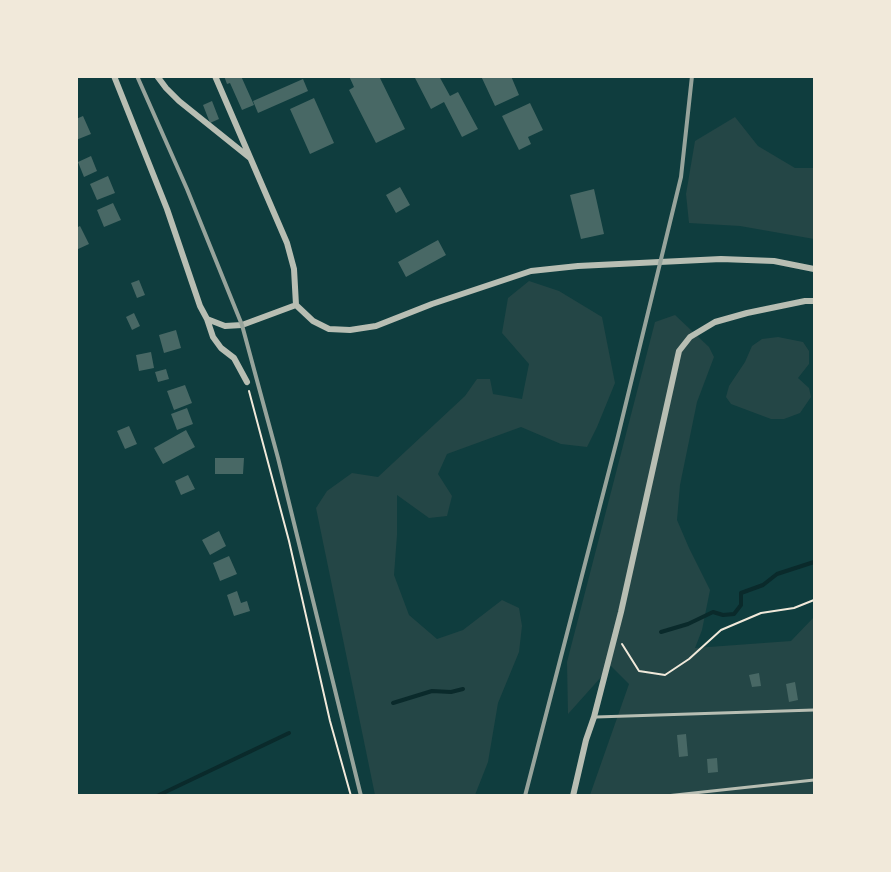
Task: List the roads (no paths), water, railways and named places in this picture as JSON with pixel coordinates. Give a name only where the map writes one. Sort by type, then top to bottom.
[{"type":"street","points":[[114,76],[167,208],[200,306],[213,337],[221,348],[234,358],[247,382]]},
{"type":"street","points":[[157,76],[179,101],[250,159]]},
{"type":"street","points":[[215,76],[286,243],[294,269],[296,305],[312,321],[329,329],[350,330],[376,326],[432,304],[531,271],[578,266],[721,259],[774,261],[814,269]]},
{"type":"street","points":[[573,795],[615,634],[679,351],[690,337],[715,322],[747,313],[814,301]]},
{"type":"street","points":[[207,319],[225,326],[242,325],[296,305]]},
{"type":"lane","points":[[594,717],[814,710]]},
{"type":"lane","points":[[666,795],[814,780]]},
{"type":"waterway","points":[[661,632],[688,624],[713,612],[723,615],[734,614],[741,605],[741,593],[763,585],[777,574],[814,562]]},
{"type":"waterway","points":[[393,703],[432,691],[451,692],[463,689]]},
{"type":"waterway","points":[[157,796],[289,733]]},
{"type":"railway","points":[[137,76],[187,189],[242,325],[278,458],[361,796]]},
{"type":"railway","points":[[525,796],[618,436],[681,177],[692,76]]}]
